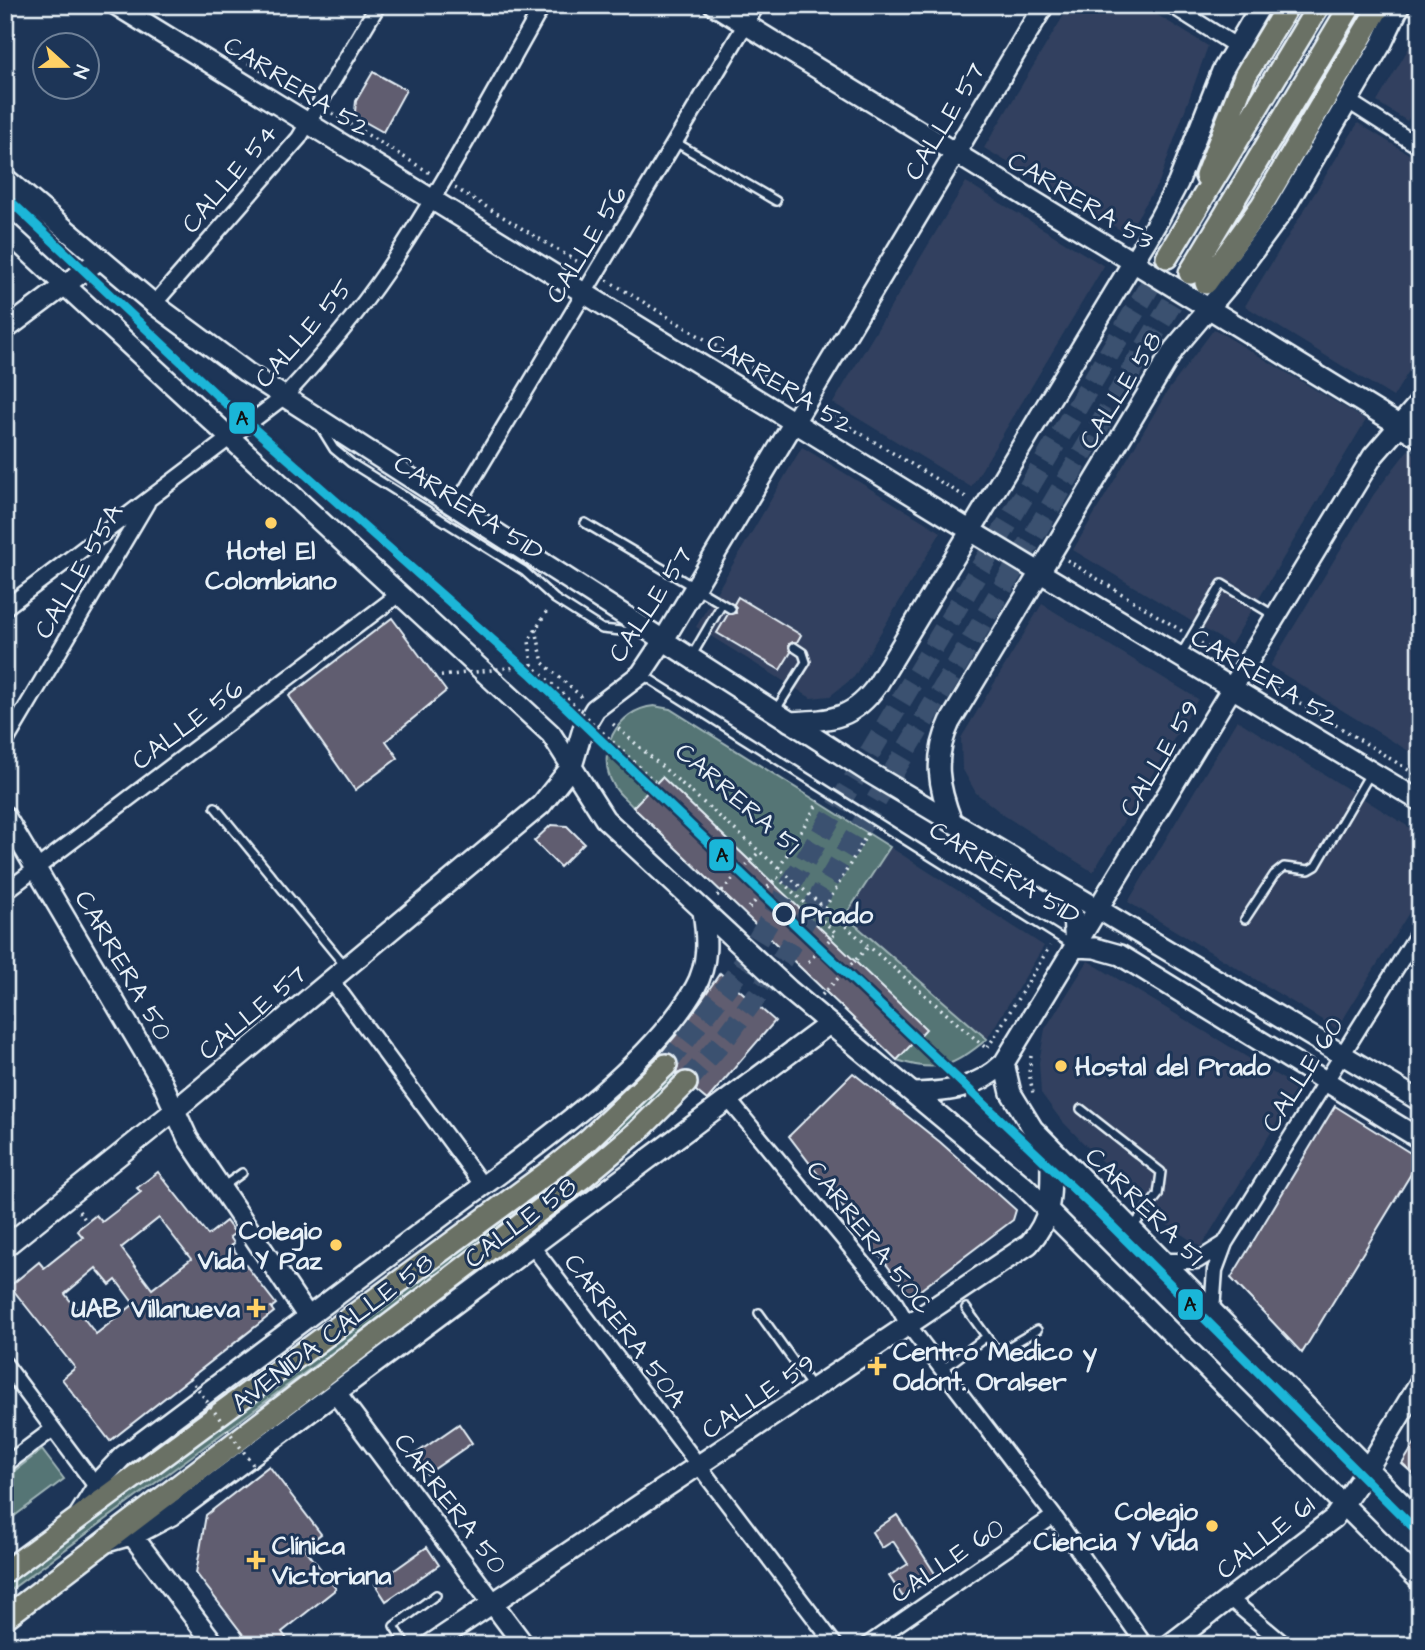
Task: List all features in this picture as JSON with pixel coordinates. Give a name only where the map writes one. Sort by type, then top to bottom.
[{"type":"main road","points":[[1192,216],[1233,103],[1288,5]]},
{"type":"main road","points":[[1167,257],[1319,5]]},
{"type":"main road","points":[[1352,5],[1198,278],[1262,205],[1380,5]]},
{"type":"main road","name":"AVENIDA CALLE 58","points":[[5,1572],[80,1514],[100,1492],[551,1170],[597,1132],[666,1065]]},
{"type":"main road","name":"AVENIDA CALLE 58","points":[[5,1618],[582,1178],[638,1131],[686,1083]]},
{"type":"street","name":"CARRERA 52","points":[[116,5],[971,531],[1420,801]]},
{"type":"street","name":"CALLE 54","points":[[154,304],[282,158],[307,123],[378,5]]},
{"type":"street","name":"CALLE 55","points":[[5,608],[285,396],[359,309],[433,200],[543,5]]},
{"type":"street","name":"CARRERA 53","points":[[715,5],[1420,438]]},
{"type":"street","name":"CALLE 56","points":[[456,507],[757,5]]},
{"type":"street","name":"CALLE 57","points":[[5,1247],[174,1111],[541,805],[572,766],[583,729],[595,709],[641,674],[657,637],[695,587],[1044,5]]},
{"type":"street","points":[[1171,5],[1236,46]]},
{"type":"street","name":"CALLE 58","points":[[782,717],[835,718],[858,708],[867,699],[1175,191],[1213,91],[1261,5]]},
{"type":"street","name":"CALLE 58","points":[[952,822],[938,777],[942,738],[1168,358],[1283,211],[1348,101],[1400,5]]},
{"type":"street","points":[[1348,101],[1415,144]]},
{"type":"street","name":"CARRERA 51D","points":[[5,178],[154,304],[312,414],[782,717],[1059,887],[1420,1101]]},
{"type":"street","points":[[5,230],[551,734],[605,819],[829,1024],[1050,1211],[1420,1581]]},
{"type":"street","points":[[5,330],[100,259]]},
{"type":"street","name":"CALLE 59","points":[[913,1093],[958,1091],[984,1079],[1004,1063],[1373,456],[1420,402]]},
{"type":"street","name":"CALLE 55A","points":[[5,743],[151,495]]},
{"type":"street","name":"CALLE 56","points":[[5,892],[398,595]]},
{"type":"street","name":"CARRERA 50","points":[[5,816],[162,1082],[188,1139],[307,1317]]},
{"type":"street","points":[[1059,887],[1073,916],[1075,947]]},
{"type":"street","name":"CALLE 58","points":[[100,1492],[123,1456],[483,1186],[606,1088],[682,1006],[695,988],[706,955],[703,911]]},
{"type":"street","name":"CALLE 60","points":[[1212,1311],[1215,1270],[1226,1243],[1420,930]]},
{"type":"street","name":"CARRERA 51D","points":[[1075,947],[1095,948],[1120,955],[1420,1139]]},
{"type":"street","points":[[339,974],[483,1186]]},
{"type":"street","name":"CALLE 58","points":[[99,1544],[132,1535],[172,1515],[829,1024]]},
{"type":"street","name":"CARRERA 51","points":[[1004,1063],[1017,1107],[1051,1150],[1420,1521]]},
{"type":"street","name":"CARRERA 50C","points":[[728,1099],[893,1299],[909,1326],[1054,1516],[1145,1645]]},
{"type":"street","points":[[1050,1211],[1051,1150]]},
{"type":"street","name":"CALLE 59","points":[[430,1645],[700,1467],[1029,1244],[1039,1233],[1050,1211]]},
{"type":"street","name":"CALLE 60","points":[[1163,1261],[1197,1261],[1226,1243]]},
{"type":"street","name":"CARRERA 50A","points":[[532,1246],[835,1645]]},
{"type":"street","points":[[5,1364],[100,1492]]},
{"type":"street","name":"CALLE 61","points":[[1169,1645],[1328,1523],[1367,1470],[1420,1382]]},
{"type":"street","name":"CARRERA 50","points":[[336,1393],[524,1645]]},
{"type":"street","points":[[5,1465],[53,1429]]},
{"type":"street","name":"CALLE 60","points":[[867,1645],[1054,1516]]},
{"type":"street","points":[[132,1535],[215,1645]]},
{"type":"street","points":[[1229,1598],[1285,1645]]},
{"type":"lane","points":[[1415,144],[1420,127]]},
{"type":"lane","points":[[675,142],[776,201]]},
{"type":"lane","name":"CARRERA 51D","points":[[312,414],[334,449],[351,463],[524,570],[555,599],[602,629],[657,637]]},
{"type":"lane","points":[[585,523],[731,609]]},
{"type":"lane","points":[[1180,656],[1222,584],[1276,616]]},
{"type":"lane","points":[[690,658],[722,604]]},
{"type":"lane","points":[[782,717],[806,662],[803,653],[794,647]]},
{"type":"lane","name":"CARRERA 51D","points":[[641,674],[1075,947]]},
{"type":"lane","points":[[1245,919],[1274,875],[1284,867],[1309,870],[1316,866],[1371,772]]},
{"type":"lane","points":[[215,807],[339,974]]},
{"type":"lane","points":[[1081,1109],[1161,1172],[1158,1195],[1131,1229]]},
{"type":"lane","points":[[221,1188],[243,1172]]},
{"type":"lane","points":[[966,1308],[994,1347],[1003,1350],[1037,1330]]},
{"type":"lane","points":[[758,1313],[815,1390]]},
{"type":"lane","points":[[943,1369],[986,1337]]},
{"type":"lane","points":[[406,1645],[394,1626],[436,1595]]},
{"type":"path","points":[[224,48],[796,394]]},
{"type":"path","points":[[818,408],[973,501]]},
{"type":"path","points":[[555,599],[529,641],[532,665],[656,783]]},
{"type":"path","points":[[536,629],[543,663],[585,699]]},
{"type":"path","points":[[434,677],[532,665]]},
{"type":"path","name":"CARRERA 51","points":[[613,724],[987,1049],[1050,946]]},
{"type":"path","points":[[598,738],[602,727]]},
{"type":"path","points":[[779,868],[820,800]]},
{"type":"path","points":[[825,908],[869,831]]},
{"type":"path","points":[[717,896],[760,851]]},
{"type":"path","points":[[749,908],[777,877],[836,933],[807,963]]},
{"type":"path","points":[[805,904],[812,896]]},
{"type":"path","points":[[821,996],[869,946]]},
{"type":"path","points":[[1032,1050],[1029,1073],[1034,1099]]},
{"type":"path","points":[[75,1207],[87,1222]]},
{"type":"path","points":[[190,1378],[254,1466]]},
{"type":"shaded area","points":[[1070,5],[1141,5],[1208,46],[1159,182],[1127,234],[984,148]]},
{"type":"shaded area","points":[[1420,29],[1420,104],[1407,121],[1377,102]]},
{"type":"shaded area","points":[[1358,123],[1420,161],[1420,353],[1393,397],[1245,306]]},
{"type":"shaded area","points":[[966,182],[1104,266],[971,487],[833,403]]},
{"type":"shaded area","points":[[1214,329],[1366,420],[1231,645],[1073,550],[1167,392]]},
{"type":"shaded area","points":[[802,447],[941,532],[854,677],[830,696],[811,698],[696,627]]},
{"type":"shaded area","points":[[1408,450],[1420,457],[1420,758],[1270,666],[1374,494]]},
{"type":"shaded area","points":[[1042,604],[1198,699],[1093,872],[1005,816],[976,793],[962,768],[961,738]]},
{"type":"shaded area","points":[[1237,720],[1420,834],[1420,895],[1337,1029],[1128,902]]},
{"type":"shaded area","points":[[890,847],[1044,946],[987,1039],[845,916]]},
{"type":"shaded area","points":[[1088,961],[1298,1088],[1201,1247],[1157,1218],[1061,1120],[1041,1093],[1039,1062],[1045,1029]]},
{"type":"green space","points":[[654,706],[670,709],[890,847],[845,916],[987,1039],[965,1056],[945,1065],[924,1066],[897,1060],[620,794],[608,773],[608,747],[620,724],[629,715]]},
{"type":"green space","points":[[670,1073],[678,1080],[574,1174],[5,1594],[5,1578]]},
{"type":"green space","points":[[42,1450],[64,1479],[5,1523],[5,1478]]},
{"type":"building","points":[[373,72],[406,90],[383,132],[358,118],[355,112],[356,101]]},
{"type":"building","points":[[738,597],[801,635],[797,642],[789,644],[791,652],[780,670],[717,633],[728,614],[736,613],[734,604]]},
{"type":"building","points":[[392,618],[446,691],[386,741],[398,758],[355,790],[289,696]]},
{"type":"building","name":"Prado","points":[[662,777],[926,1029],[897,1060],[633,807]]},
{"type":"building","points":[[551,825],[567,826],[584,843],[560,867],[534,841]]},
{"type":"building","points":[[720,973],[775,1021],[707,1100],[696,1091],[699,1080],[696,1074],[689,1070],[676,1074],[679,1063],[676,1056],[669,1052],[660,1054],[684,1026]]},
{"type":"building","points":[[853,1073],[940,1142],[1016,1210],[1013,1220],[911,1297],[789,1136]]},
{"type":"building","points":[[1335,1106],[1420,1159],[1302,1353],[1231,1278]]},
{"type":"building","points":[[158,1172],[208,1235],[226,1221],[235,1233],[230,1237],[234,1243],[231,1246],[276,1304],[271,1308],[274,1312],[110,1441],[62,1379],[75,1368],[10,1286],[39,1262],[44,1268],[83,1237],[77,1230],[96,1215],[102,1222],[141,1192],[137,1188]],"holes":[[[159,1218],[191,1259],[152,1289],[121,1248]],[[96,1268],[110,1285],[116,1280],[134,1304],[96,1334],[65,1294]]]},
{"type":"building","points":[[459,1424],[472,1443],[427,1474],[414,1455]]},
{"type":"building","points":[[1420,1435],[1420,1480],[1402,1464]]},
{"type":"building","name":"Clínica Victoriana","points":[[269,1466],[321,1534],[304,1547],[336,1589],[282,1632],[291,1645],[251,1645],[196,1573],[206,1515]]},
{"type":"building","points":[[897,1515],[936,1575],[903,1597],[889,1576],[908,1564],[893,1541],[882,1548],[872,1532]]},
{"type":"building","points":[[427,1547],[439,1565],[386,1601],[375,1584]]},
{"type":"tunnel","points":[[666,1065],[739,971],[1167,257]]},
{"type":"tunnel","points":[[686,1083],[727,1036],[777,968],[1189,274]]},
{"type":"transit line","name":"A","points":[[5,196],[223,401],[532,675],[1099,1213],[1420,1534]]},
{"type":"place","name":"Hotel El Colombiano","points":[[271,523]]},
{"type":"place","name":"Prado","points":[[784,914]]},
{"type":"place","name":"Hostal del Prado","points":[[1061,1066]]},
{"type":"place","name":"Colegio Vida Y Paz","points":[[336,1245]]},
{"type":"place","name":"UAB Villanueva","points":[[256,1308]]},
{"type":"place","name":"Centro Medico y Odont. Oralser","points":[[877,1366]]},
{"type":"place","name":"Colegio Ciencia Y Vida","points":[[1212,1526]]},
{"type":"place","name":"Clínica Victoriana","points":[[256,1560]]}]
